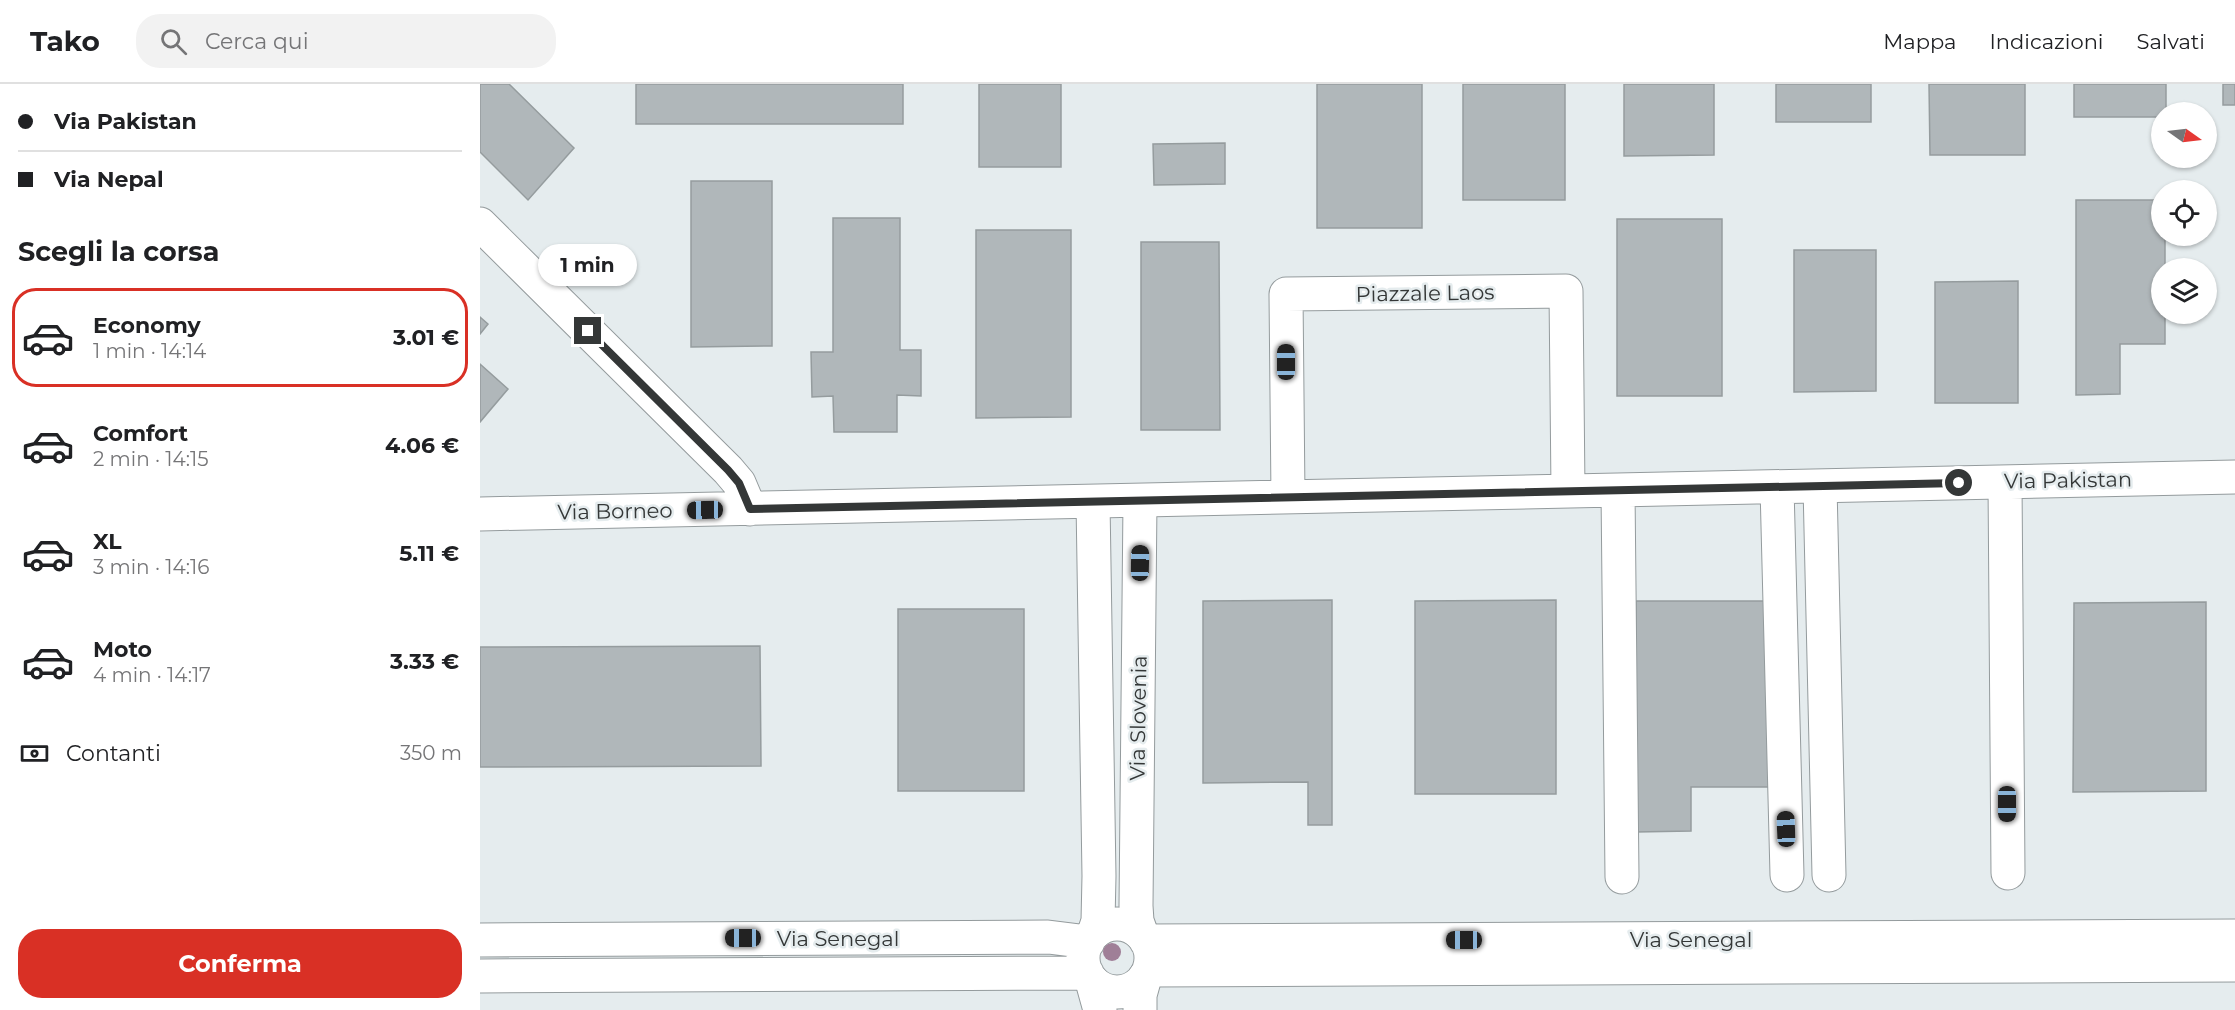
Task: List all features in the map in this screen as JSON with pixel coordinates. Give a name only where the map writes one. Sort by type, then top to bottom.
[{"type":"main road","points":[[480,224],[728,470],[739,483],[750,509]]},
{"type":"main road","name":"Piazzale Laos","points":[[1288,497],[1286,294],[1566,291],[1568,491]]},
{"type":"main road","name":"Via Pakistan","points":[[750,509],[2235,477]]},
{"type":"main road","points":[[2005,482],[2008,873]]},
{"type":"main road","points":[[1820,486],[1829,875]]},
{"type":"main road","points":[[1777,487],[1787,875]]},
{"type":"main road","points":[[1618,490],[1622,877]]},
{"type":"main road","name":"Via Slovenia","points":[[1140,501],[1136,906],[1145,956],[1140,1010]]},
{"type":"main road","name":"Via Slovenia","points":[[1092,968],[1098,921],[1099,876],[1094,502]]},
{"type":"main road","name":"Via Borneo","points":[[480,513],[750,509]]},
{"type":"main road","points":[[1113,925],[1124,925],[1134,929],[1145,956],[1130,990],[1119,992],[1100,988],[1092,968],[1113,925]]},
{"type":"main road","name":"Via Senegal","points":[[1145,956],[2235,936]]},
{"type":"main road","name":"Via Senegal","points":[[480,940],[1048,937],[1092,968]]},
{"type":"main road","name":"Via Senegal","points":[[1145,956],[2235,965]]},
{"type":"main road","name":"Via Senegal","points":[[480,976],[1092,968]]},
{"type":"building","points":[[480,84],[509,84],[574,148],[528,200],[480,152]]},
{"type":"building","points":[[636,84],[903,84],[903,124],[636,124]]},
{"type":"building","points":[[979,84],[1061,84],[1061,167],[979,167]]},
{"type":"building","points":[[1317,84],[1422,84],[1422,228],[1317,228]]},
{"type":"building","points":[[1463,84],[1565,84],[1565,200],[1463,200]]},
{"type":"building","points":[[1624,84],[1714,84],[1714,155],[1624,156]]},
{"type":"building","points":[[1776,84],[1871,84],[1871,122],[1776,122]]},
{"type":"building","points":[[1929,84],[2025,84],[2025,155],[1930,155]]},
{"type":"building","points":[[2074,84],[2166,84],[2166,102],[2151,102],[2151,117],[2074,117]]},
{"type":"building","points":[[2223,84],[2235,84],[2235,105],[2223,105]]},
{"type":"building","points":[[1225,143],[1225,184],[1154,185],[1153,144]]},
{"type":"building","points":[[691,181],[772,181],[772,346],[691,347]]},
{"type":"building","points":[[2076,200],[2151,200],[2151,246],[2165,246],[2165,258],[2151,258],[2151,324],[2165,324],[2165,344],[2120,344],[2120,394],[2076,395]]},
{"type":"building","points":[[833,218],[900,218],[900,350],[921,350],[921,396],[897,395],[897,432],[834,432],[833,396],[812,397],[811,352],[833,352]]},
{"type":"building","points":[[1617,219],[1722,219],[1722,396],[1617,396]]},
{"type":"building","points":[[976,230],[1071,230],[1071,417],[976,418]]},
{"type":"building","points":[[1141,242],[1219,242],[1220,430],[1141,430]]},
{"type":"building","points":[[1794,250],[1876,250],[1876,391],[1794,392]]},
{"type":"building","points":[[2018,281],[2018,403],[1935,403],[1935,282]]},
{"type":"building","points":[[480,317],[488,324],[480,334]]},
{"type":"building","points":[[480,364],[508,389],[480,422]]},
{"type":"building","points":[[1332,600],[1332,825],[1308,825],[1308,782],[1203,783],[1203,601]]},
{"type":"building","points":[[1556,600],[1556,794],[1415,794],[1415,601]]},
{"type":"building","points":[[1636,601],[1770,601],[1771,787],[1691,787],[1691,831],[1636,832]]},
{"type":"building","points":[[2206,602],[2206,791],[2073,792],[2074,603]]},
{"type":"building","points":[[898,609],[1024,609],[1024,791],[898,791]]},
{"type":"building","points":[[760,646],[761,766],[480,767],[480,647]]},
{"type":"route","points":[[588,331],[728,470],[739,483],[750,509],[1959,483]]}]
